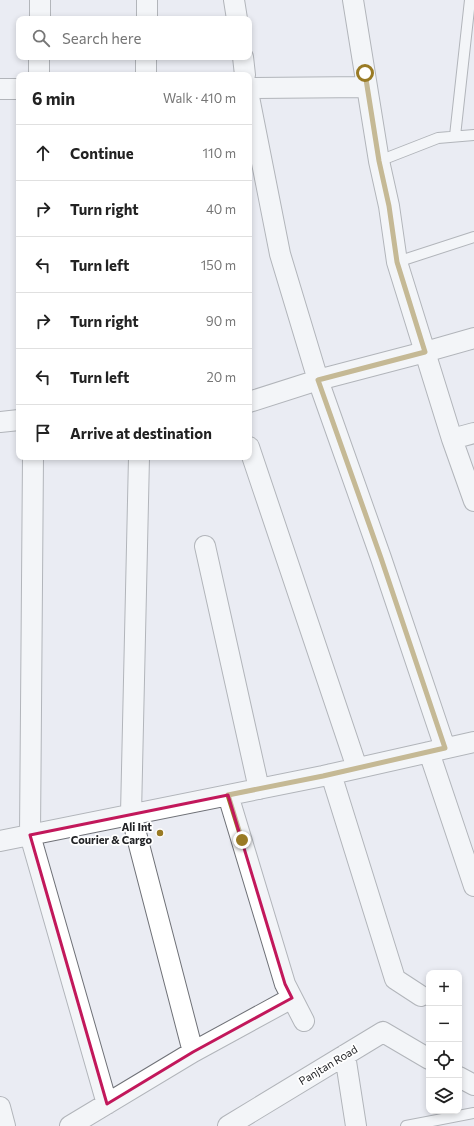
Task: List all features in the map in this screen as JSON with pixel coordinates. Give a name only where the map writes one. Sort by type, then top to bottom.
[{"type":"street","points":[[40,0],[40,16]]},
{"type":"street","points":[[147,0],[147,16]]},
{"type":"street","points":[[234,0],[237,16]]},
{"type":"street","points":[[352,0],[379,161],[389,206],[397,262],[452,439],[474,501]]},
{"type":"street","points":[[39,60],[39,72]]},
{"type":"street","points":[[146,60],[146,72]]},
{"type":"street","points":[[243,60],[245,72]]},
{"type":"street","points":[[252,88],[367,88]]},
{"type":"street","points":[[0,89],[16,89]]},
{"type":"street","points":[[252,112],[280,254],[318,380],[381,558],[437,750],[474,886]]},
{"type":"street","points":[[252,401],[318,380],[474,338]]},
{"type":"street","points":[[0,422],[16,420]]},
{"type":"street","points":[[452,439],[474,433]]},
{"type":"street","points":[[252,456],[357,768]]},
{"type":"street","points":[[33,460],[30,834],[107,1104]]},
{"type":"street","points":[[139,460],[131,814],[193,1052]]},
{"type":"street","points":[[205,546],[259,789]]},
{"type":"street","points":[[0,841],[331,774],[474,742]]},
{"type":"street","points":[[331,774],[395,979],[421,996]]},
{"type":"street","points":[[228,795],[285,984],[304,1021]]},
{"type":"street","points":[[70,1126],[193,1052],[292,998]]},
{"type":"street","name":"Panjtan Road","points":[[228,1126],[383,1032],[426,1057]]},
{"type":"street","points":[[345,1055],[356,1126]]},
{"type":"street","points":[[462,1078],[474,1085]]},
{"type":"street","points":[[0,1108],[5,1126]]},
{"type":"lane","points":[[455,136],[470,0]]},
{"type":"lane","points":[[379,161],[438,138],[474,135]]},
{"type":"lane","points":[[397,262],[474,236]]},
{"type":"lane","points":[[406,1126],[474,1113]]},
{"type":"highlighted area","points":[[228,795],[285,984],[292,998],[193,1052],[107,1104],[30,835]]},
{"type":"place","name":"Ali Int Courier & Cargo","points":[[160,833]]},
{"type":"route","points":[[242,840],[228,795],[323,776],[445,748],[381,558],[318,380],[425,352],[397,262],[389,206],[379,161],[365,73]]}]
